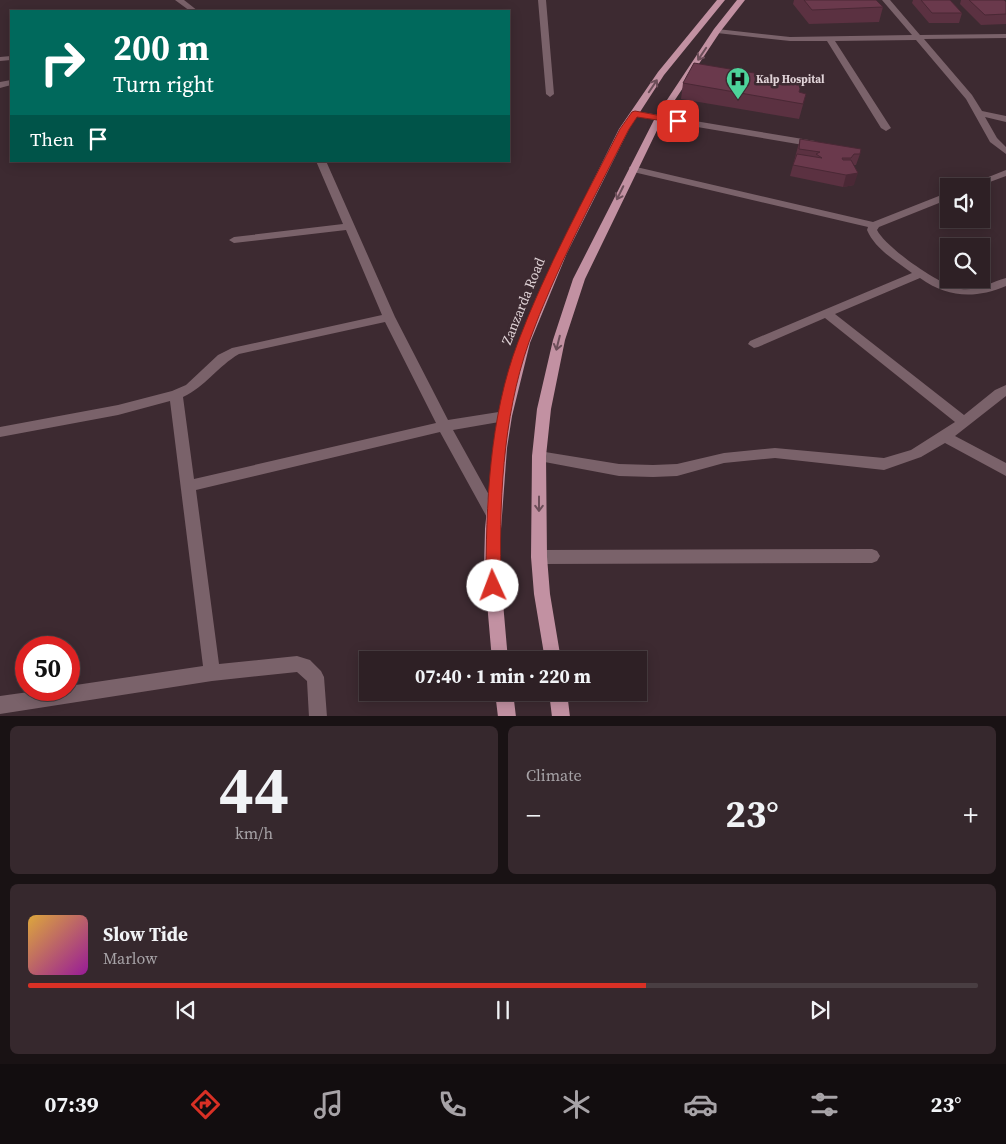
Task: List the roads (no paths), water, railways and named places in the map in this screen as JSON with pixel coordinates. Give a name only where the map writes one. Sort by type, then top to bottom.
[{"type":"main road","name":"Zanzarda Road","points":[[499,651],[492,568],[494,517],[505,416],[524,343],[562,253],[624,129],[662,74],[721,0]]},
{"type":"main road","points":[[552,651],[542,594],[539,556],[539,456],[544,409],[562,332],[579,280],[632,169],[659,118],[717,31],[741,0]]},
{"type":"main road","points":[[505,701],[507,716]]},
{"type":"main road","points":[[559,701],[561,716]]},
{"type":"street","points":[[179,0],[193,10]]},
{"type":"street","points":[[542,0],[550,94]]},
{"type":"street","points":[[886,0],[970,97],[980,113],[988,134],[1006,151]]},
{"type":"street","points":[[717,31],[773,38],[1006,36]]},
{"type":"street","points":[[829,38],[886,128]]},
{"type":"street","points":[[980,113],[1006,118]]},
{"type":"street","points":[[635,114],[825,146]]},
{"type":"street","points":[[321,162],[389,317],[444,426],[494,517]]},
{"type":"street","points":[[632,169],[874,225],[940,199]]},
{"type":"street","points":[[990,179],[1006,173]]},
{"type":"street","points":[[874,225],[872,230],[878,241],[920,274],[944,288],[967,293],[979,292],[1006,282]]},
{"type":"street","points":[[234,240],[349,226]]},
{"type":"street","points":[[754,344],[920,274]]},
{"type":"street","points":[[826,313],[964,422]]},
{"type":"street","points":[[0,432],[118,410],[176,395],[191,388],[206,371],[222,358],[236,351],[389,317]]},
{"type":"street","points":[[539,456],[619,470],[653,472],[677,470],[724,458],[775,453],[873,464],[895,462],[942,439],[1000,392],[1006,390]]},
{"type":"street","points":[[176,395],[212,673]]},
{"type":"street","points":[[188,486],[444,426],[505,416]]},
{"type":"street","points":[[942,439],[1006,470]]},
{"type":"street","points":[[539,556],[872,556]]},
{"type":"street","points":[[0,705],[212,673],[281,664],[297,664],[304,666],[315,677],[318,716]]},
{"type":"place","name":"Kalp Hospital","points":[[738,100]]}]
